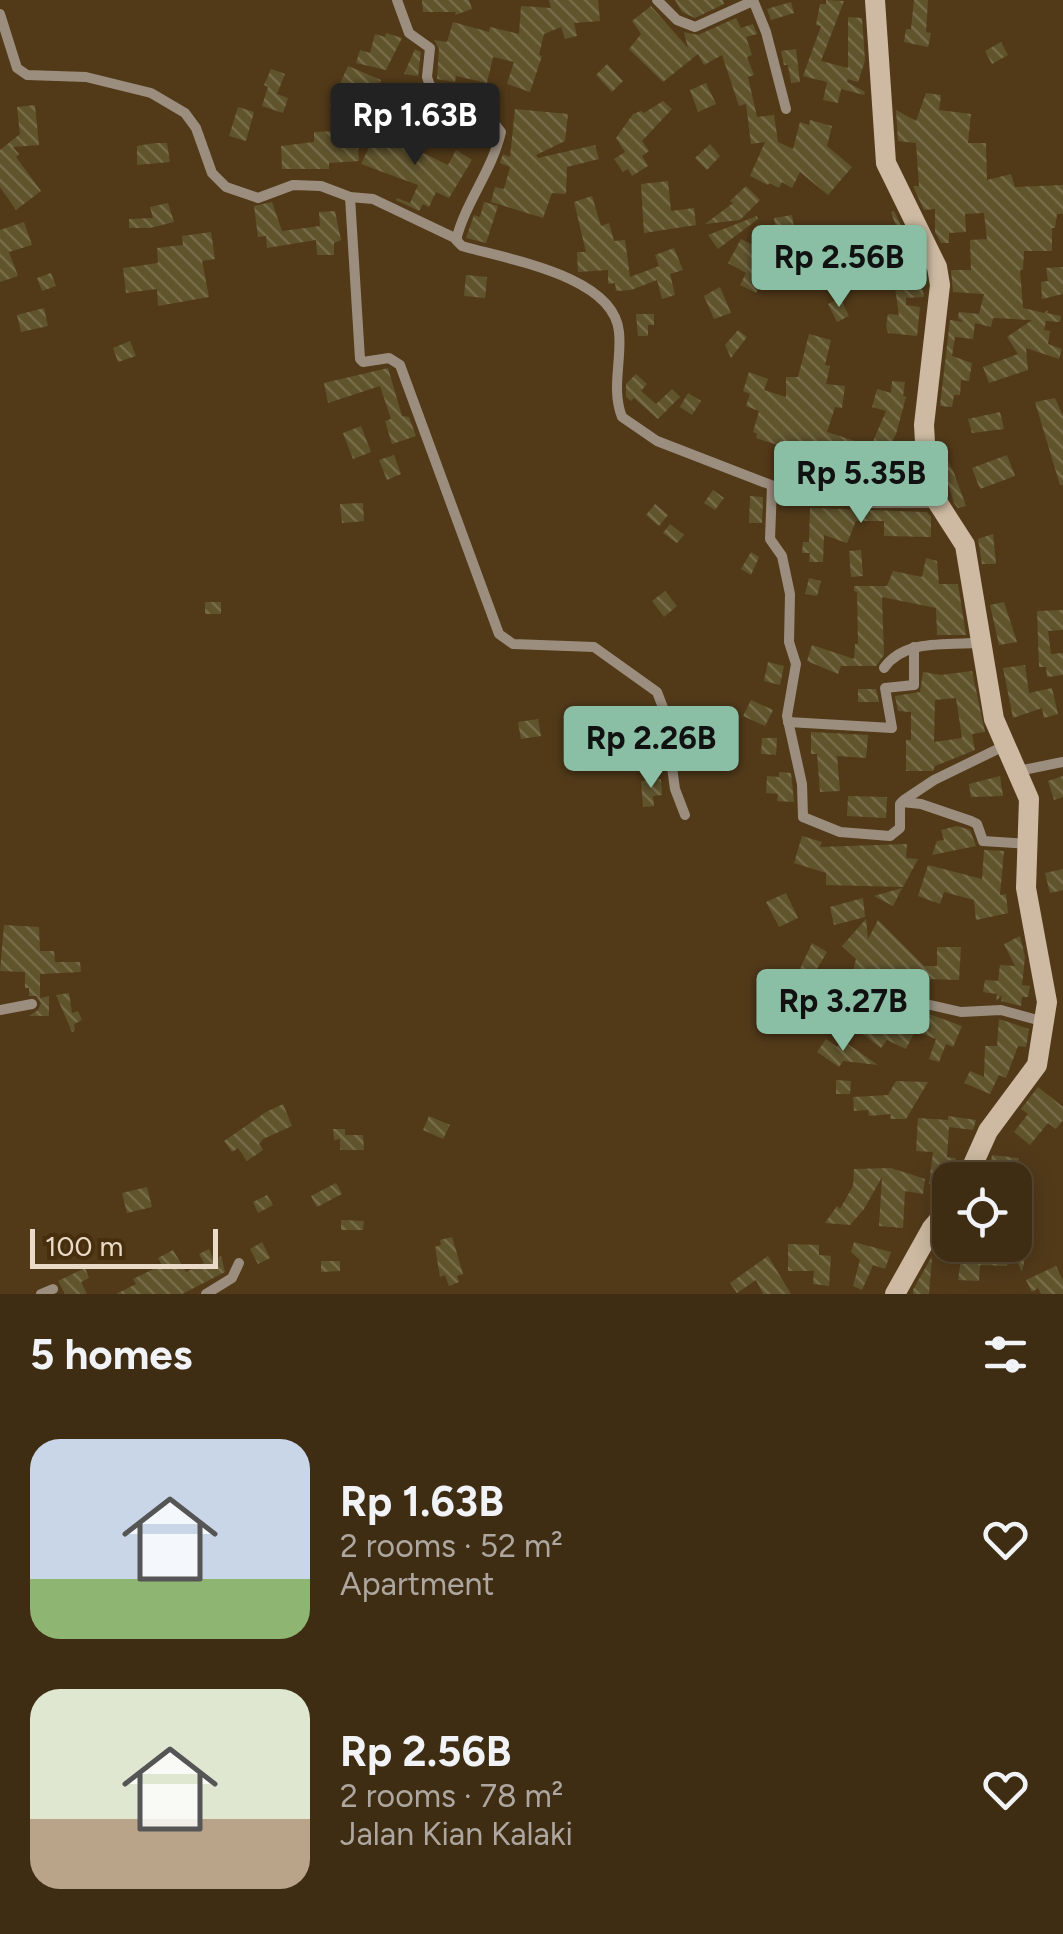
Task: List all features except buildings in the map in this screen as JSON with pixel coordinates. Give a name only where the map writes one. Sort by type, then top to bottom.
[{"type":"street","points":[[397,0],[409,33],[430,48],[430,86],[490,118],[501,132],[492,164],[479,183],[456,239]]},
{"type":"street","points":[[657,0],[677,20],[695,26],[753,0],[766,32],[786,109]]},
{"type":"street","points":[[875,0],[886,164],[937,267],[940,285],[924,425],[926,460],[938,503],[964,545],[994,719],[1029,799],[1026,888],[1045,986],[1046,1022],[1037,1065],[988,1131],[974,1162]]},
{"type":"street","points":[[0,14],[18,68],[27,75],[60,74],[100,80],[151,93],[185,113],[196,128],[212,173],[226,187],[258,198],[276,189],[307,184],[374,200],[456,239],[462,246],[564,276],[589,288],[605,303],[617,323],[617,403],[622,417],[657,442],[772,486],[870,503],[938,503]]},
{"type":"street","points":[[350,197],[360,359],[363,362],[389,358],[400,365],[499,634],[512,644],[594,647],[656,692],[664,710],[675,789],[685,815]]},
{"type":"street","points":[[772,486],[769,533],[786,572],[790,594],[789,642],[796,659],[788,722],[802,784],[803,817],[840,832],[890,836],[900,828],[902,802]]},
{"type":"street","points":[[884,668],[896,654],[914,647],[983,642]]},
{"type":"street","points":[[788,722],[892,728],[884,688],[914,685],[914,647]]},
{"type":"street","points":[[902,802],[934,780],[1004,746]]},
{"type":"street","points":[[1018,772],[1063,762]]},
{"type":"street","points":[[902,802],[972,820],[982,841],[1029,844]]},
{"type":"street","points":[[930,1003],[1004,1010],[1046,1022]]},
{"type":"street","points":[[0,1010],[32,1004]]},
{"type":"street","points":[[894,1294],[932,1228]]},
{"type":"street","points":[[206,1294],[232,1278],[240,1264]]},
{"type":"street","points":[[41,1294],[53,1288]]}]
